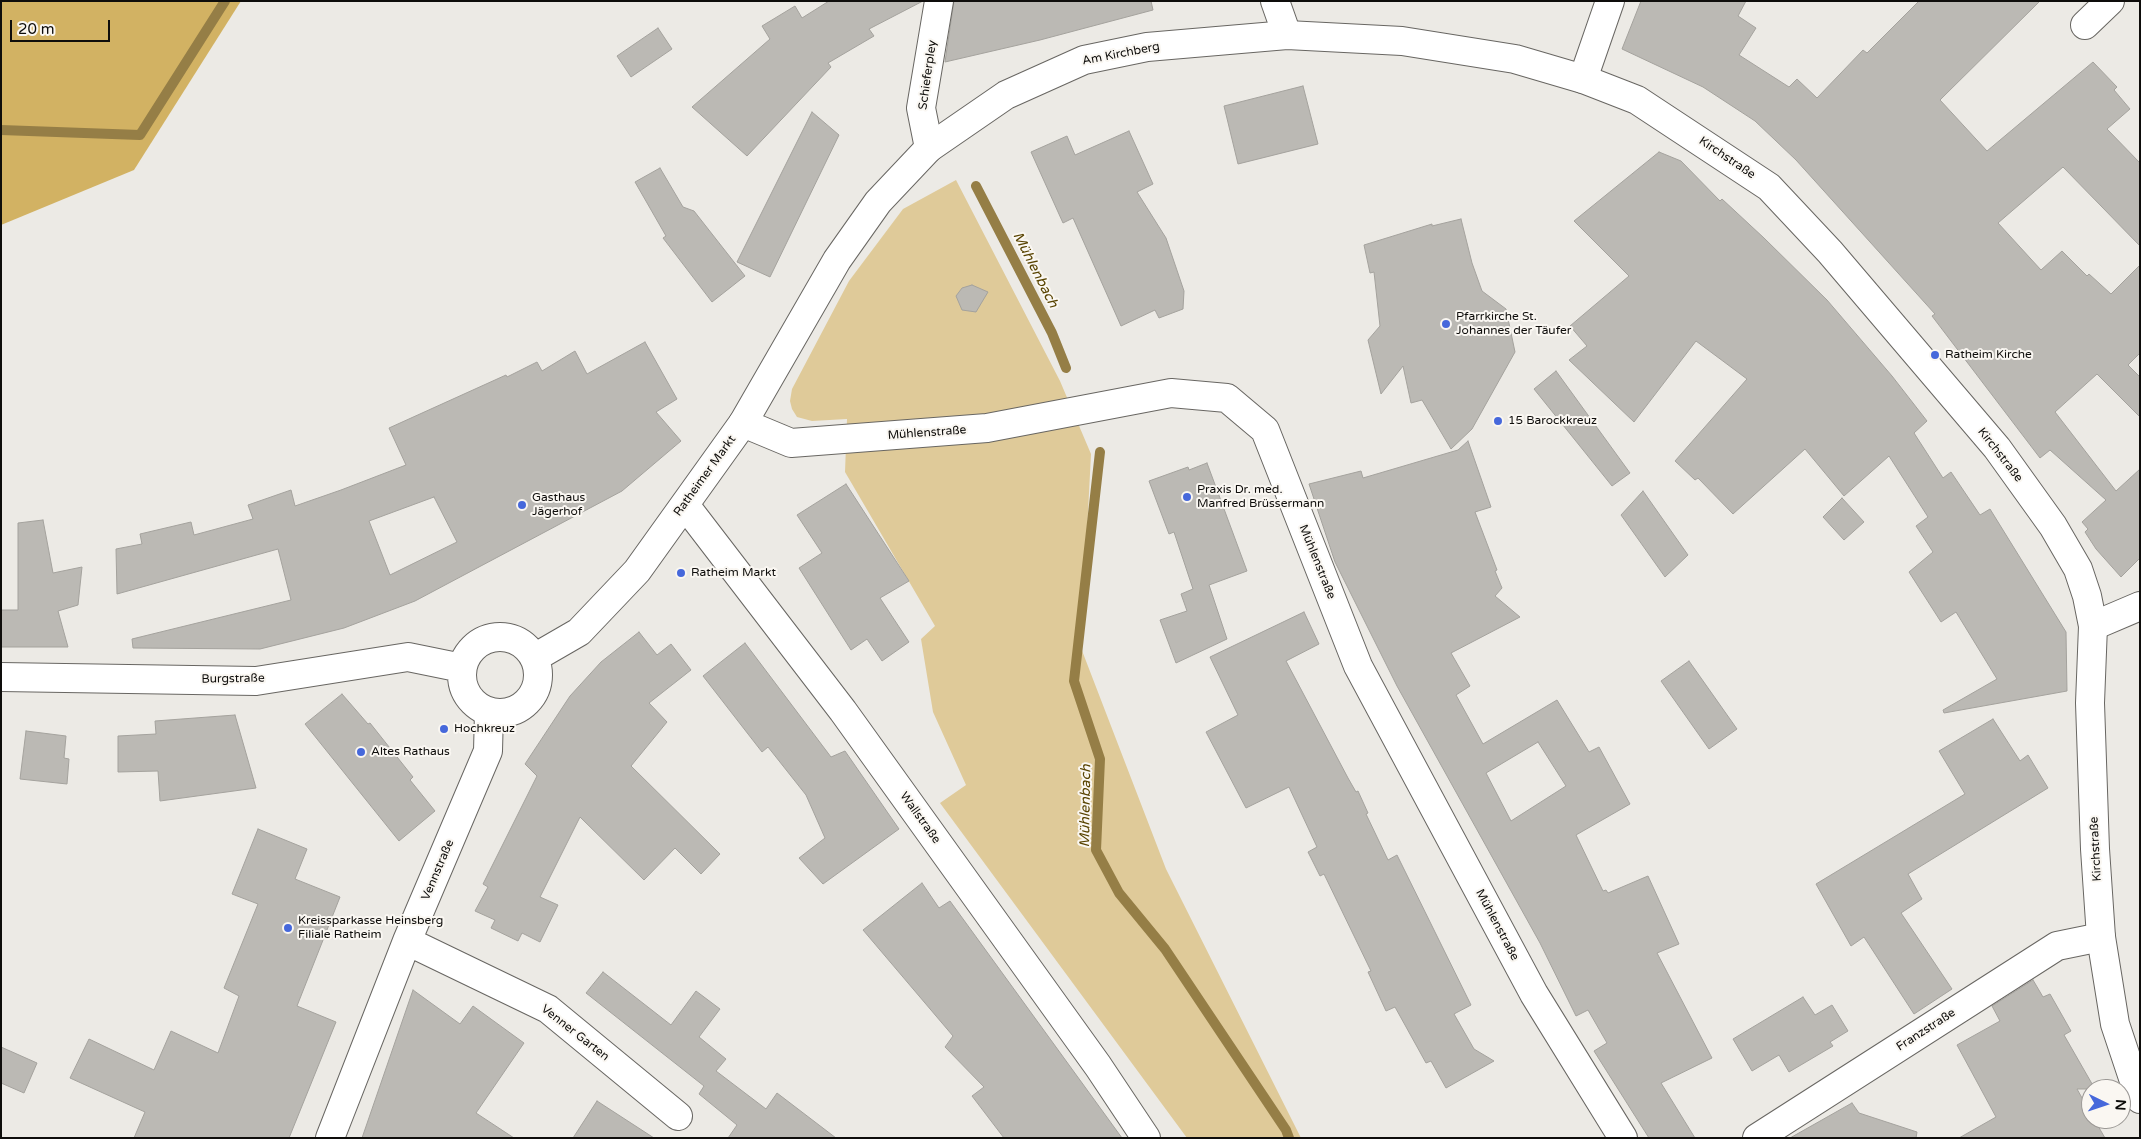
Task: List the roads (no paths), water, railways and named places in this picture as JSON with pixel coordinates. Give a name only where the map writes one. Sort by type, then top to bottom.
[{"type":"street","name":"Schieferpley","points":[[929,148],[921,108],[939,1]]},
{"type":"street","points":[[1275,1],[1287,35]]},
{"type":"street","points":[[1583,79],[1610,1]]},
{"type":"street","points":[[2085,25],[2110,1]]},
{"type":"street","name":"Am Kirchberg","points":[[837,260],[878,202],[929,148],[1006,95],[1084,60],[1147,47],[1287,35],[1402,41],[1481,52]]},
{"type":"street","name":"Kirchstraße","points":[[1481,52],[1515,59],[1583,79],[1637,100],[1769,187],[1830,252],[1997,448],[2053,526],[2078,569],[2087,596],[2092,626],[2091,713],[2095,849],[2102,937],[2116,1024],[2140,1099]]},
{"type":"street","name":"Ratheimer Markt","points":[[534,658],[579,632],[637,571],[743,423],[837,260]]},
{"type":"street","name":"Mühlenstraße","points":[[743,423],[791,443],[987,428],[1171,393],[1227,398],[1265,430],[1358,666],[1534,994],[1623,1138]]},
{"type":"street","name":"Wallstraße","points":[[685,505],[843,711],[1098,1066],[1146,1138]]},
{"type":"street","points":[[2092,626],[2140,606]]},
{"type":"street","points":[[494,637],[507,637],[518,641],[527,648],[534,658],[538,672],[536,687],[529,700],[517,709],[503,713],[489,712],[478,707],[464,690],[462,668],[466,657],[474,647],[483,641],[494,637]]},
{"type":"street","name":"Burgstraße","points":[[1,677],[256,681],[408,657],[462,668]]},
{"type":"street","name":"Vennstraße","points":[[330,1138],[407,941],[488,751],[489,712]]},
{"type":"street","name":"Franzstraße","points":[[1757,1138],[2057,946],[2102,937]]},
{"type":"street","name":"Venner Garten","points":[[407,941],[548,1009],[678,1116]]},
{"type":"waterway","points":[[1,130],[140,135],[225,1]]},
{"type":"waterway","name":"Mühlenbach","points":[[976,186],[1052,333],[1066,368]]},
{"type":"waterway","name":"Mühlenbach","points":[[1100,452],[1074,681],[1100,759],[1096,850],[1119,893],[1165,949],[1286,1130],[1289,1138]]},
{"type":"place","name":"Pfarrkirche St. Johannes der Täufer","points":[[1446,324]]},
{"type":"place","name":"Ratheim Kirche","points":[[1935,355]]},
{"type":"place","name":"15 Barockkreuz","points":[[1498,421]]},
{"type":"place","name":"Praxis Dr. med. Manfred Brüssermann","points":[[1187,497]]},
{"type":"place","name":"Gasthaus Jägerhof","points":[[522,505]]},
{"type":"place","name":"Ratheim Markt","points":[[681,573]]},
{"type":"place","name":"Hochkreuz","points":[[444,729]]},
{"type":"place","name":"Altes Rathaus","points":[[361,752]]},
{"type":"place","name":"Kreissparkasse Heinsberg Filiale Ratheim","points":[[288,928]]}]
